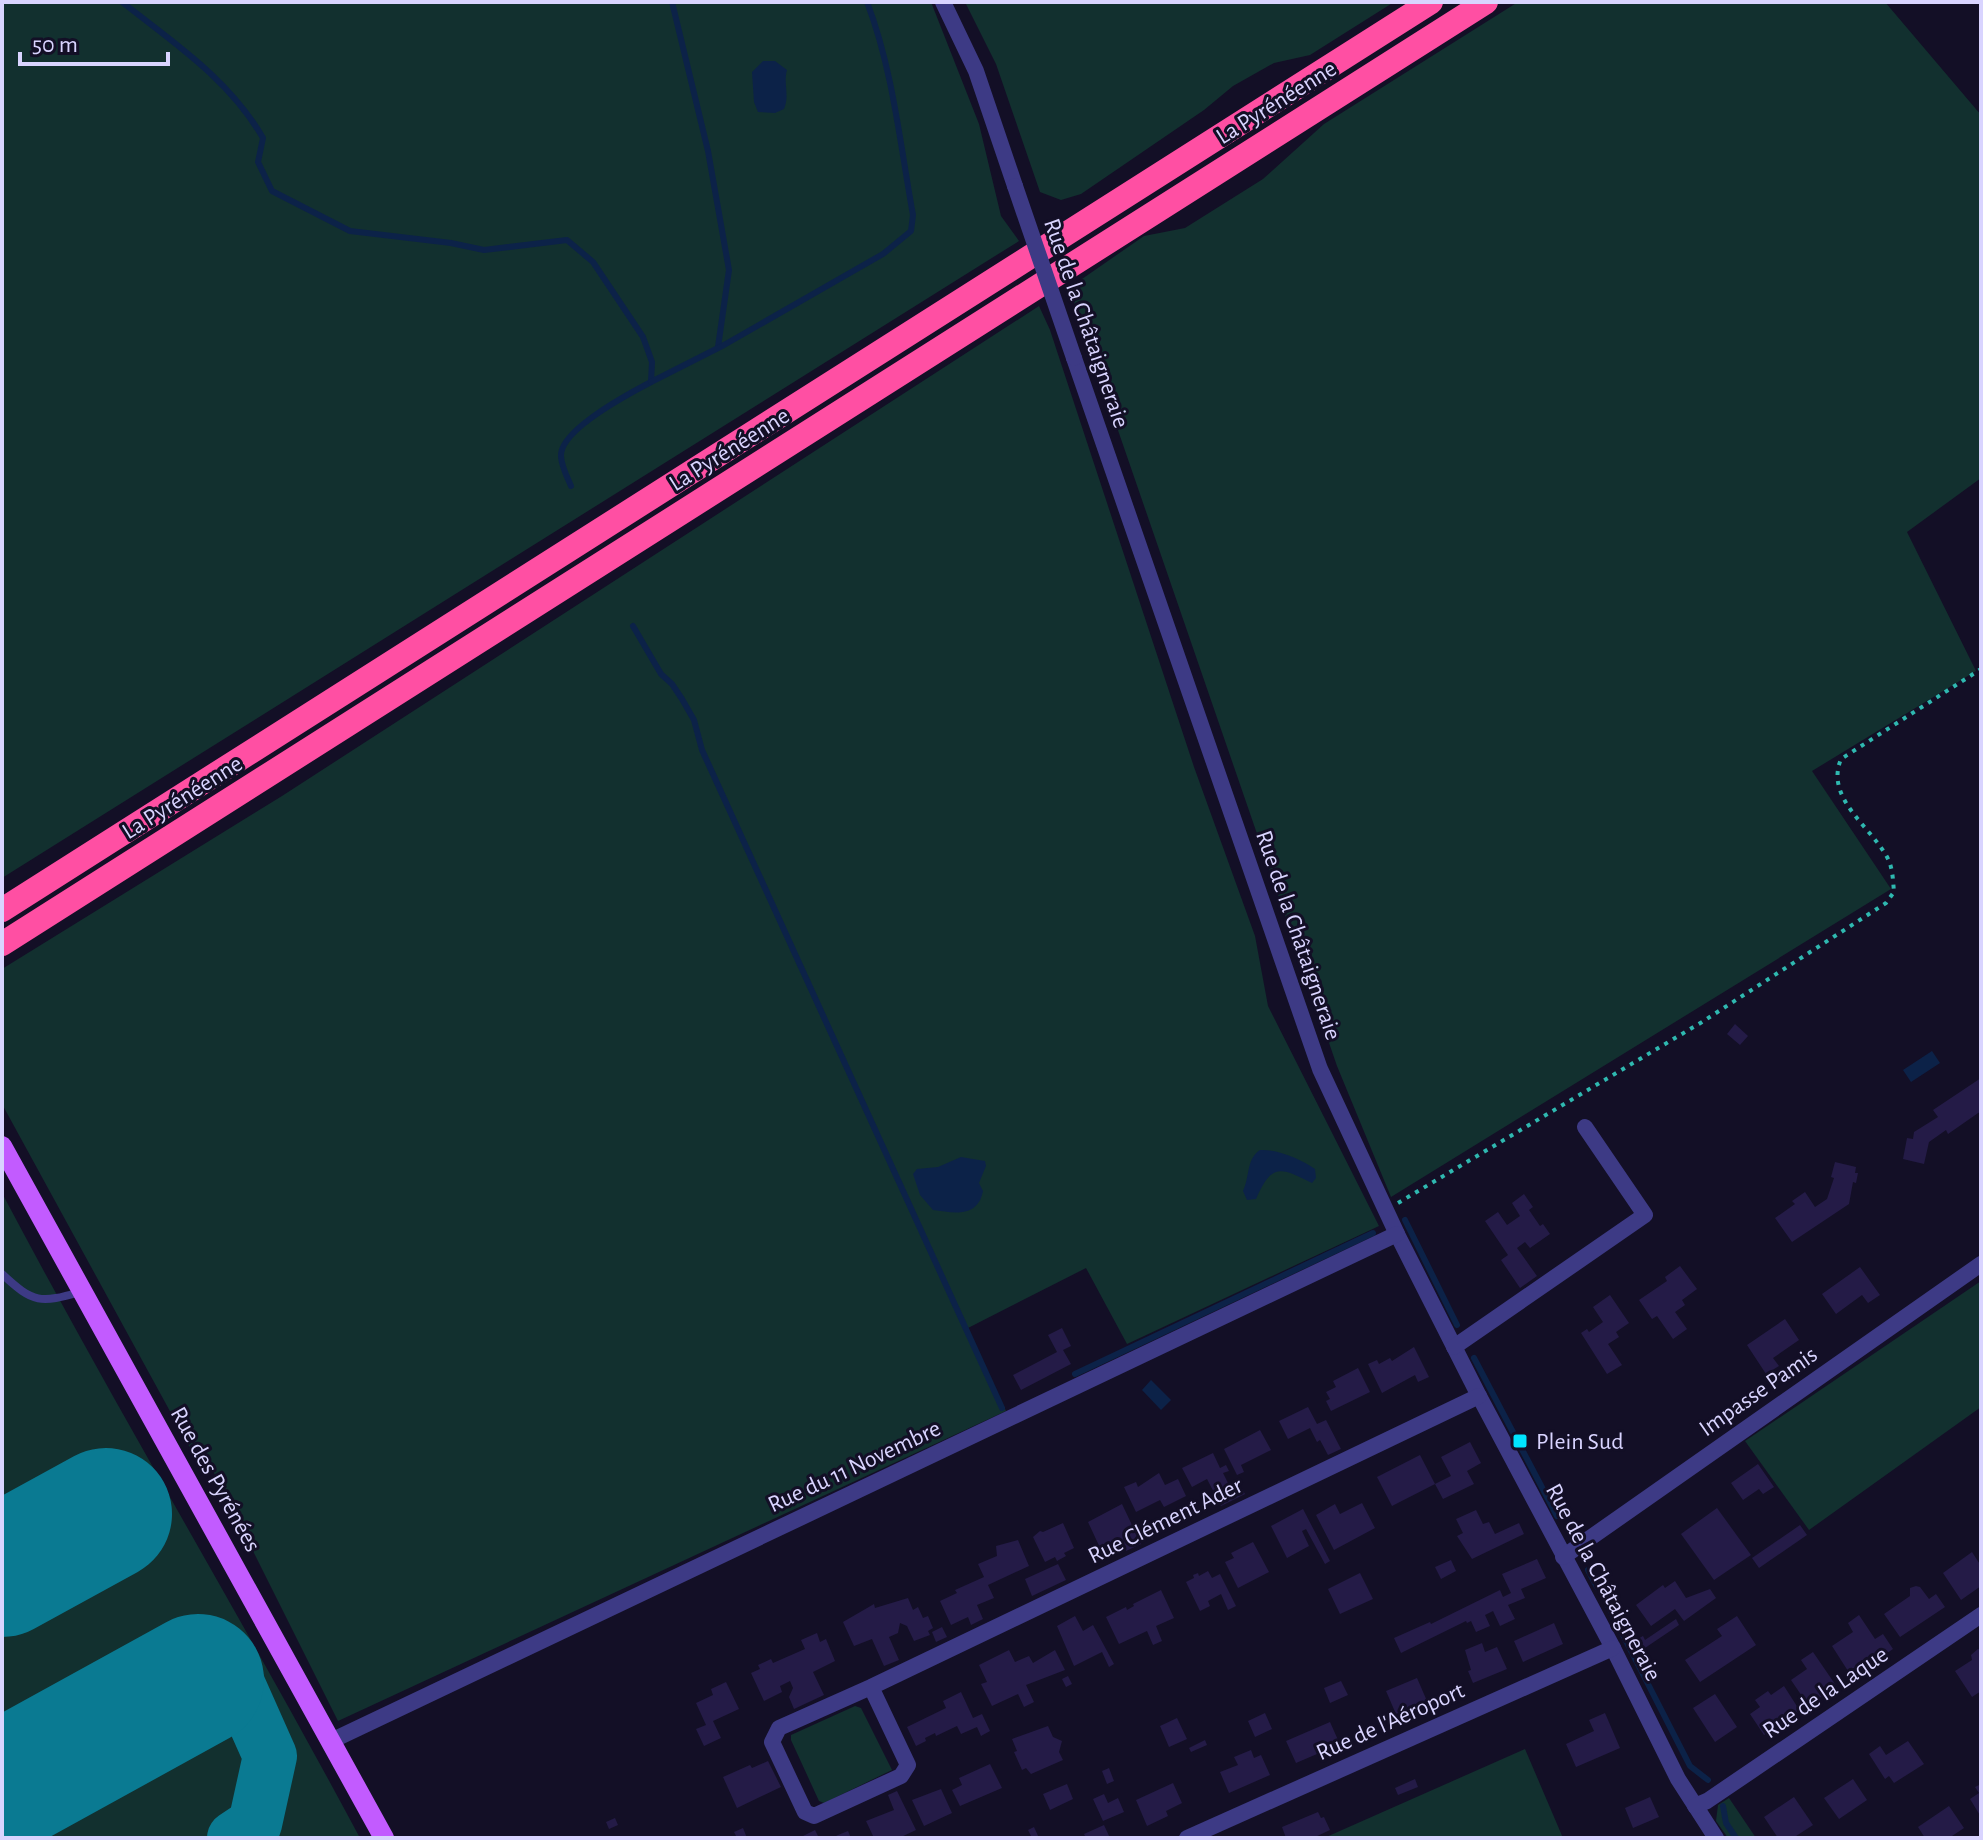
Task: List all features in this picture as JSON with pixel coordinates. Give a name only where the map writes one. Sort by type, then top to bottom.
[{"type":"highway","name":"La Pyrénéenne","points":[[2,910],[1431,2]]},
{"type":"highway","name":"La Pyrénéenne","points":[[2,944],[1486,2]]},
{"type":"main road","name":"Rue des Pyrénées","points":[[2,1146],[384,1838]]},
{"type":"street","name":"Rue de la Châtaigneraie","points":[[943,2],[976,71],[1320,1069],[1397,1234],[1479,1396],[1613,1648],[1678,1779],[1716,1838]]},
{"type":"street","points":[[1454,1347],[1645,1215],[1585,1127]]},
{"type":"street","name":"Rue du 11 Novembre","points":[[331,1741],[1397,1234]]},
{"type":"street","name":"Impasse Pamis","points":[[1563,1557],[1981,1264]]},
{"type":"street","name":"Rue Clément Ader","points":[[871,1687],[908,1765],[901,1776],[814,1816],[805,1812],[772,1742],[779,1728],[1479,1396]]},
{"type":"street","name":"Rue de la Laque","points":[[1695,1806],[1707,1801],[1981,1615]]},
{"type":"street","name":"Rue de l'Aéroport","points":[[1187,1838],[1613,1648]]},
{"type":"lane","points":[[2,1274],[21,1292],[47,1301],[82,1292]]},
{"type":"path","points":[[1386,1210],[1702,1022],[1886,903],[1894,892],[1889,861],[1840,794],[1836,771],[1841,759],[1981,669]]},
{"type":"green space","points":[[2,2],[931,2],[979,124],[1001,216],[1019,241],[2,878]]},
{"type":"green space","points":[[965,2],[1394,2],[1310,55],[1274,63],[1233,86],[1204,110],[1081,194],[1061,200],[1040,192],[996,64]]},
{"type":"green space","points":[[1518,2],[1885,2],[1981,115],[1981,478],[1907,532],[1976,671],[1812,771],[1891,889],[1391,1197],[1337,1066],[1069,288],[1144,236],[1185,228],[1263,179],[1324,124]]},
{"type":"green space","points":[[1039,306],[1050,330],[1194,767],[1255,936],[1268,1006],[1379,1226],[1127,1344],[1086,1268],[968,1328],[1006,1411],[338,1721],[212,1469],[195,1457],[2,1104],[2,969],[282,796]]},
{"type":"green space","points":[[2,1193],[90,1355],[360,1838],[2,1838]]},
{"type":"green space","points":[[1981,1281],[1981,1407],[1809,1530],[1745,1441]]},
{"type":"green space","points":[[855,1706],[861,1708],[892,1770],[824,1803],[819,1801],[791,1735]]},
{"type":"green space","points":[[1525,1749],[1563,1838],[1324,1838]]},
{"type":"green space","points":[[1729,1798],[1756,1838],[1728,1838],[1716,1821],[1718,1805]]},
{"type":"water","points":[[763,61],[775,61],[787,70],[786,104],[784,109],[775,113],[758,112],[754,102],[752,72]]},
{"type":"water","points":[[1932,1051],[1940,1063],[1911,1082],[1903,1070]]},
{"type":"water","points":[[1260,1150],[1281,1153],[1303,1162],[1315,1169],[1316,1178],[1312,1183],[1292,1174],[1278,1172],[1267,1179],[1256,1199],[1247,1200],[1243,1191],[1250,1163]]},
{"type":"water","points":[[961,1157],[985,1161],[979,1183],[983,1191],[980,1200],[971,1210],[964,1212],[933,1210],[920,1195],[913,1174],[917,1169],[938,1167]]},
{"type":"water","points":[[1151,1380],[1171,1400],[1161,1410],[1142,1390]]},
{"type":"building","points":[[1735,1024],[1748,1036],[1740,1045],[1727,1034]]},
{"type":"building","points":[[1981,1078],[1981,1111],[1948,1134],[1946,1130],[1929,1142],[1924,1164],[1903,1159],[1907,1138],[1913,1139],[1914,1132],[1938,1117],[1933,1110]]},
{"type":"building","points":[[1835,1162],[1856,1167],[1855,1173],[1858,1173],[1849,1204],[1792,1242],[1775,1218],[1795,1204],[1792,1201],[1805,1192],[1815,1207],[1827,1199],[1834,1178],[1831,1177]]},
{"type":"building","points":[[1524,1194],[1533,1207],[1529,1210],[1550,1234],[1530,1248],[1525,1242],[1517,1248],[1537,1276],[1520,1288],[1501,1260],[1508,1255],[1485,1221],[1498,1212],[1507,1225],[1520,1216],[1512,1203]]},
{"type":"building","points":[[1680,1266],[1697,1289],[1682,1300],[1685,1305],[1675,1312],[1687,1329],[1673,1339],[1657,1316],[1652,1319],[1639,1300],[1667,1281],[1665,1277]]},
{"type":"building","points":[[1860,1267],[1880,1295],[1868,1303],[1862,1295],[1836,1314],[1822,1294]]},
{"type":"building","points":[[1610,1295],[1629,1323],[1616,1332],[1619,1337],[1608,1344],[1622,1365],[1607,1374],[1581,1333],[1587,1329],[1589,1332],[1603,1322],[1593,1307]]},
{"type":"building","points":[[1785,1319],[1799,1340],[1773,1358],[1779,1366],[1766,1374],[1747,1345]]},
{"type":"building","points":[[1062,1328],[1071,1346],[1063,1350],[1071,1364],[1021,1390],[1013,1375],[1057,1352],[1048,1335]]},
{"type":"building","points":[[1414,1347],[1429,1377],[1418,1382],[1415,1375],[1382,1393],[1368,1364],[1377,1360],[1379,1364],[1390,1358],[1392,1361]]},
{"type":"building","points":[[1358,1368],[1370,1392],[1331,1411],[1326,1392],[1336,1387],[1333,1381]]},
{"type":"building","points":[[1308,1407],[1317,1424],[1326,1420],[1341,1449],[1328,1455],[1310,1428],[1288,1439],[1279,1421]]},
{"type":"building","points":[[1260,1430],[1271,1450],[1241,1465],[1244,1472],[1237,1475],[1224,1449]]},
{"type":"building","points":[[1470,1442],[1481,1463],[1467,1471],[1474,1484],[1443,1499],[1435,1484],[1451,1476],[1441,1457]]},
{"type":"building","points":[[1213,1453],[1220,1468],[1226,1465],[1229,1471],[1223,1473],[1233,1493],[1242,1489],[1245,1494],[1221,1506],[1207,1479],[1192,1487],[1182,1468]]},
{"type":"building","points":[[1420,1455],[1435,1484],[1392,1506],[1377,1477]]},
{"type":"building","points":[[1758,1464],[1774,1487],[1763,1494],[1759,1489],[1743,1500],[1731,1483]]},
{"type":"building","points":[[1159,1473],[1165,1485],[1178,1479],[1186,1496],[1164,1507],[1160,1500],[1136,1512],[1124,1487],[1136,1482],[1138,1487]]},
{"type":"building","points":[[1362,1503],[1375,1528],[1334,1550],[1316,1515],[1335,1504],[1340,1514]]},
{"type":"building","points":[[1122,1504],[1141,1544],[1126,1551],[1122,1543],[1102,1552],[1088,1522]]},
{"type":"building","points":[[1717,1508],[1751,1555],[1714,1580],[1681,1534]]},
{"type":"building","points":[[1303,1509],[1330,1561],[1325,1564],[1306,1529],[1302,1531],[1309,1546],[1287,1558],[1271,1526]]},
{"type":"building","points":[[1476,1510],[1483,1524],[1489,1522],[1495,1534],[1519,1523],[1524,1534],[1472,1559],[1457,1536],[1463,1533],[1456,1519]]},
{"type":"building","points":[[1063,1523],[1074,1548],[1057,1561],[1055,1557],[1045,1562],[1033,1537],[1040,1531]]},
{"type":"building","points":[[1800,1525],[1807,1535],[1759,1568],[1752,1558]]},
{"type":"building","points":[[1018,1540],[1029,1566],[988,1585],[994,1598],[977,1605],[983,1619],[971,1625],[968,1617],[951,1625],[940,1601],[957,1593],[955,1590],[984,1577],[978,1564],[997,1556],[996,1546]]},
{"type":"building","points":[[1253,1542],[1269,1572],[1238,1588],[1225,1562],[1234,1558],[1231,1553]]},
{"type":"building","points":[[1972,1552],[1981,1566],[1981,1586],[1961,1600],[1943,1573]]},
{"type":"building","points":[[1537,1559],[1546,1578],[1521,1589],[1525,1598],[1508,1605],[1515,1619],[1500,1626],[1493,1611],[1485,1615],[1490,1626],[1476,1632],[1471,1621],[1466,1621],[1401,1653],[1394,1638],[1431,1624],[1500,1590],[1503,1597],[1511,1593],[1502,1574]]},
{"type":"building","points":[[1451,1560],[1456,1571],[1441,1579],[1435,1567]]},
{"type":"building","points":[[1058,1564],[1066,1580],[1032,1596],[1025,1579]]},
{"type":"building","points":[[1208,1571],[1212,1578],[1220,1574],[1236,1606],[1228,1610],[1221,1594],[1208,1601],[1210,1606],[1200,1611],[1186,1582],[1194,1578],[1193,1575],[1198,1573],[1199,1576]]},
{"type":"building","points":[[1360,1573],[1373,1599],[1340,1614],[1328,1589]]},
{"type":"building","points":[[1675,1581],[1686,1598],[1710,1589],[1716,1598],[1684,1621],[1675,1609],[1651,1626],[1636,1605],[1663,1585],[1665,1588]]},
{"type":"building","points":[[1916,1586],[1929,1599],[1936,1594],[1945,1607],[1900,1637],[1884,1614],[1910,1596],[1910,1588]]},
{"type":"building","points":[[1161,1590],[1174,1618],[1156,1626],[1162,1641],[1153,1645],[1147,1631],[1119,1644],[1106,1617],[1126,1607],[1127,1610]]},
{"type":"building","points":[[908,1598],[913,1610],[918,1607],[923,1618],[928,1616],[933,1628],[928,1631],[930,1635],[914,1641],[907,1626],[900,1623],[898,1633],[889,1637],[899,1660],[884,1666],[872,1639],[854,1646],[843,1622],[874,1604],[875,1608]]},
{"type":"building","points":[[1859,1615],[1875,1639],[1883,1634],[1893,1649],[1857,1673],[1854,1668],[1848,1671],[1832,1646],[1853,1632],[1848,1623]]},
{"type":"building","points":[[1075,1616],[1083,1631],[1093,1625],[1114,1664],[1109,1667],[1102,1652],[1074,1666],[1057,1626]]},
{"type":"building","points":[[1737,1616],[1756,1645],[1700,1682],[1685,1660],[1722,1636],[1717,1629]]},
{"type":"building","points":[[1676,1619],[1679,1625],[1639,1652],[1632,1642],[1643,1636],[1645,1640]]},
{"type":"building","points":[[1554,1623],[1563,1644],[1523,1662],[1514,1641]]},
{"type":"building","points":[[942,1627],[947,1637],[936,1642],[932,1632]]},
{"type":"building","points":[[817,1633],[820,1642],[826,1639],[835,1661],[813,1672],[824,1695],[794,1709],[789,1697],[793,1688],[790,1681],[780,1686],[782,1692],[764,1701],[751,1673],[760,1669],[758,1665],[771,1659],[773,1663],[805,1649],[801,1640]]},
{"type":"building","points":[[1482,1643],[1485,1652],[1497,1647],[1507,1669],[1473,1683],[1465,1650]]},
{"type":"building","points":[[1009,1650],[1015,1662],[1029,1656],[1033,1663],[1055,1650],[1065,1670],[1026,1685],[1034,1702],[1024,1707],[1018,1694],[992,1706],[981,1684],[987,1682],[979,1665]]},
{"type":"building","points":[[1981,1650],[1981,1691],[1972,1697],[1955,1671],[1972,1660],[1971,1655]]},
{"type":"building","points":[[1813,1652],[1837,1687],[1808,1705],[1791,1680],[1807,1669],[1801,1660]]},
{"type":"building","points":[[1068,1676],[1072,1684],[1066,1687],[1062,1679]]},
{"type":"building","points":[[1417,1678],[1427,1701],[1396,1714],[1386,1691]]},
{"type":"building","points":[[1341,1681],[1348,1695],[1330,1703],[1324,1688]]},
{"type":"building","points":[[726,1682],[739,1709],[713,1721],[721,1738],[704,1746],[696,1729],[706,1725],[696,1703],[713,1695],[711,1689]]},
{"type":"building","points":[[1784,1686],[1800,1711],[1764,1735],[1750,1714],[1760,1707],[1755,1700],[1768,1691],[1771,1695]]},
{"type":"building","points":[[961,1692],[973,1718],[982,1714],[990,1731],[981,1736],[977,1727],[961,1734],[957,1726],[936,1736],[935,1733],[916,1746],[907,1727],[946,1708],[943,1701]]},
{"type":"building","points":[[1715,1694],[1737,1727],[1715,1742],[1693,1708]]},
{"type":"building","points":[[1265,1713],[1272,1729],[1255,1737],[1248,1721]]},
{"type":"building","points":[[1605,1713],[1620,1748],[1576,1767],[1566,1744],[1594,1731],[1589,1720]]},
{"type":"building","points":[[1177,1718],[1187,1739],[1169,1747],[1160,1726]]},
{"type":"building","points":[[1330,1722],[1338,1740],[1296,1763],[1286,1741]]},
{"type":"building","points":[[1048,1726],[1053,1737],[1062,1741],[1059,1752],[1063,1760],[1031,1774],[1026,1768],[1022,1770],[1012,1739]]},
{"type":"building","points":[[1205,1740],[1207,1745],[1191,1752],[1189,1748]]},
{"type":"building","points":[[1908,1741],[1924,1764],[1894,1783],[1889,1776],[1885,1779],[1869,1754],[1880,1746],[1886,1755]]},
{"type":"building","points":[[1251,1750],[1254,1758],[1261,1755],[1270,1775],[1229,1793],[1220,1772],[1238,1765],[1234,1757]]},
{"type":"building","points":[[768,1761],[781,1787],[737,1808],[723,1777]]},
{"type":"building","points":[[990,1764],[1002,1788],[960,1806],[952,1790],[962,1785],[959,1778]]},
{"type":"building","points":[[1109,1768],[1114,1781],[1107,1784],[1102,1771]]},
{"type":"building","points":[[1415,1779],[1418,1787],[1398,1795],[1395,1788]]},
{"type":"building","points":[[1853,1779],[1867,1800],[1839,1819],[1824,1798]]},
{"type":"building","points":[[1173,1783],[1182,1803],[1166,1811],[1168,1816],[1147,1826],[1136,1800]]},
{"type":"building","points":[[1067,1784],[1073,1799],[1050,1810],[1043,1794]]},
{"type":"building","points":[[1981,1784],[1981,1817],[1970,1799],[1979,1793],[1975,1787]]},
{"type":"building","points":[[941,1789],[952,1813],[924,1826],[912,1800]]},
{"type":"building","points":[[897,1791],[916,1830],[899,1838],[874,1838],[866,1821],[894,1810],[888,1795]]},
{"type":"building","points":[[1104,1794],[1108,1803],[1118,1798],[1124,1812],[1103,1821],[1093,1799]]},
{"type":"building","points":[[1650,1797],[1659,1817],[1633,1828],[1625,1808]]},
{"type":"building","points":[[1794,1797],[1813,1825],[1793,1838],[1778,1838],[1764,1817]]},
{"type":"building","points":[[1949,1806],[1964,1828],[1949,1838],[1925,1838],[1918,1827]]},
{"type":"building","points":[[1318,1812],[1330,1830],[1313,1838],[1286,1838],[1282,1827]]},
{"type":"building","points":[[615,1818],[618,1825],[609,1829],[606,1822]]},
{"type":"building","points":[[1104,1825],[1110,1838],[1086,1838],[1084,1834]]},
{"type":"building","points":[[1034,1827],[1039,1838],[1032,1838],[1028,1830]]},
{"type":"building","points":[[743,1828],[747,1838],[737,1838],[734,1832]]},
{"type":"building","points":[[815,1830],[819,1838],[803,1836]]},
{"type":"building","points":[[848,1831],[851,1838],[832,1838],[838,1835]]},
{"type":"waterway","points":[[122,2],[199,63],[234,98],[263,138],[258,162],[272,191],[350,231],[484,250],[567,240],[593,262],[643,337],[652,362],[651,382],[598,413],[572,435],[561,456],[571,486]]},
{"type":"waterway","points":[[672,2],[708,151],[729,270],[718,347]]},
{"type":"waterway","points":[[651,382],[724,345],[883,254],[911,231],[913,215],[895,107],[867,2]]},
{"type":"waterway","points":[[633,626],[661,674],[672,684],[694,720],[702,750],[1002,1408]]},
{"type":"waterway","points":[[1405,1220],[1457,1325]]},
{"type":"waterway","points":[[1075,1374],[1373,1233]]},
{"type":"waterway","points":[[1474,1358],[1557,1516]]},
{"type":"waterway","points":[[1588,1570],[1597,1587]]},
{"type":"waterway","points":[[1606,1602],[1690,1766],[1708,1780]]},
{"type":"waterway","points":[[1723,1806],[1726,1823],[1736,1838]]},
{"type":"taxiway","points":[[234,1675],[270,1756],[255,1824],[234,1838]]},
{"type":"runway","points":[[2,1571],[106,1514]]},
{"type":"runway","points":[[2,1788],[198,1680]]},
{"type":"place","name":"Plein Sud","points":[[1520,1441]]}]
